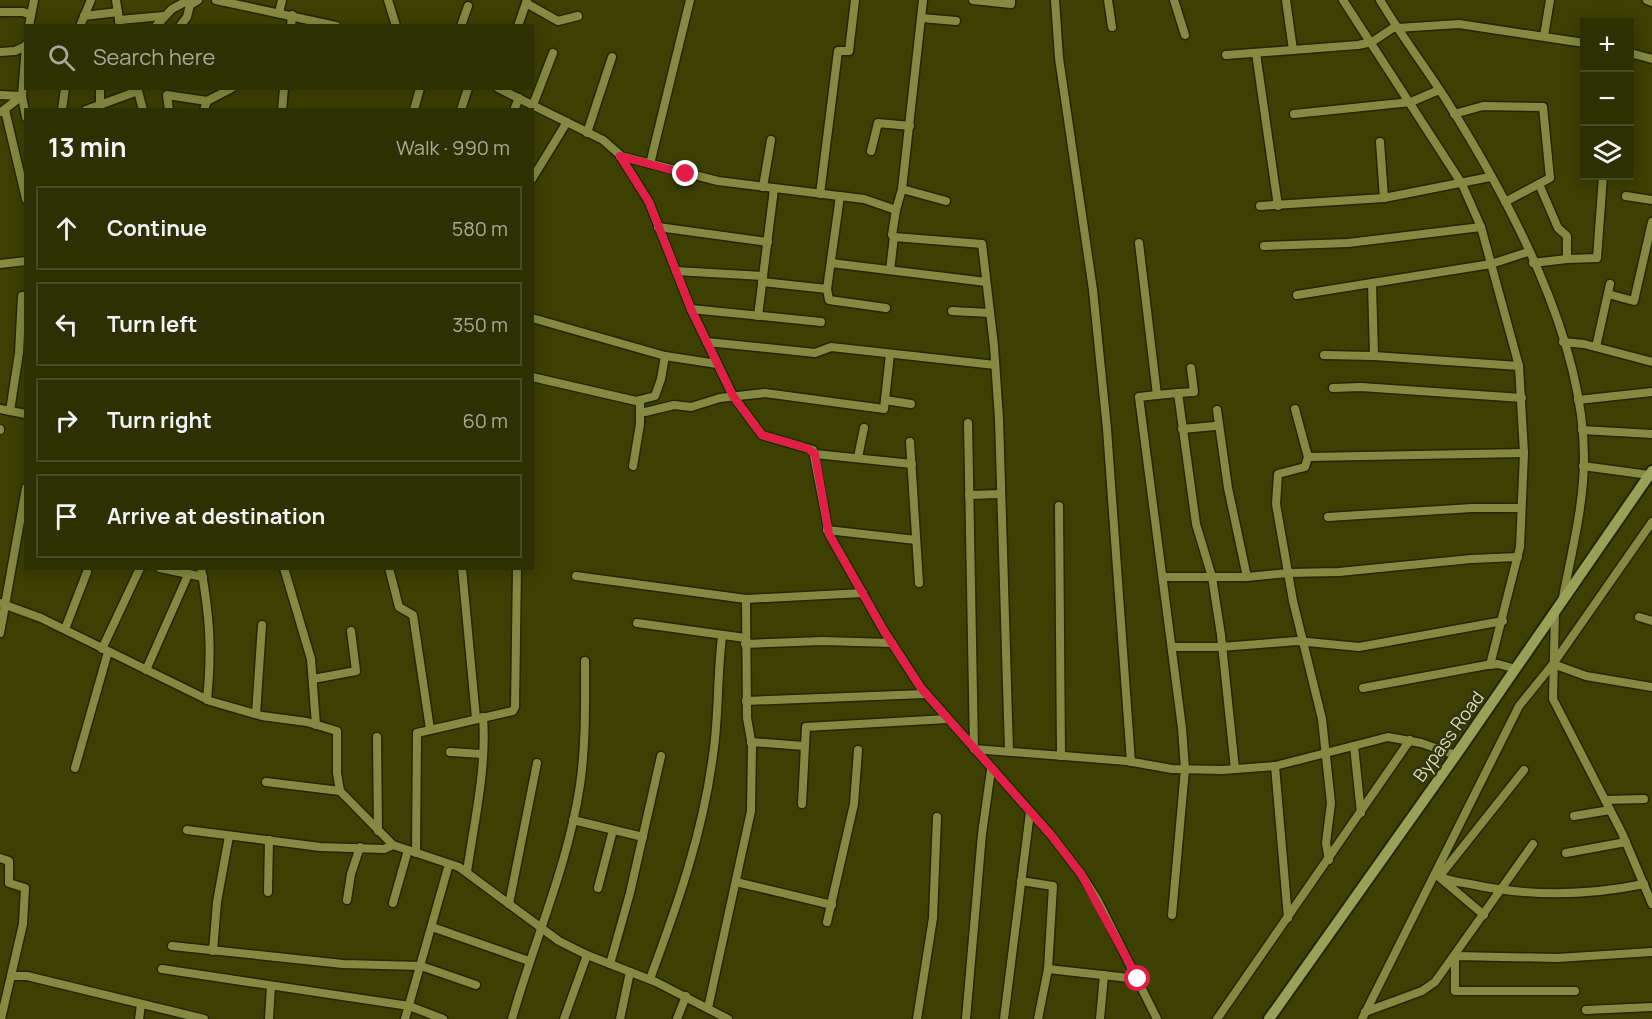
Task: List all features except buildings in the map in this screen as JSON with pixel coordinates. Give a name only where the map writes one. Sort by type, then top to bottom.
[{"type":"main road","name":"Bypass Road","points":[[1269,1019],[1456,755],[1651,473]]},
{"type":"street","points":[[29,24],[34,0]]},
{"type":"street","points":[[81,24],[91,0]]},
{"type":"street","points":[[117,0],[119,19]]},
{"type":"street","points":[[216,0],[328,24]]},
{"type":"street","points":[[279,14],[282,0]]},
{"type":"street","points":[[388,0],[395,24]]},
{"type":"street","points":[[650,164],[690,0]]},
{"type":"street","points":[[820,194],[838,51],[849,51],[855,0]]},
{"type":"street","points":[[890,270],[894,237],[892,235],[902,189],[923,0]]},
{"type":"street","points":[[973,0],[1011,4],[1011,0]]},
{"type":"street","points":[[1055,0],[1059,58],[1095,313],[1131,762]]},
{"type":"street","points":[[1108,0],[1112,27]]},
{"type":"street","points":[[1174,0],[1185,35]]},
{"type":"street","points":[[1286,0],[1293,50]]},
{"type":"street","points":[[1343,0],[1462,184],[1481,227],[1520,366],[1524,453],[1518,557],[1490,665]]},
{"type":"street","points":[[1380,0],[1454,114],[1505,202],[1551,304],[1563,342],[1578,400],[1583,466],[1575,536],[1563,600]]},
{"type":"street","points":[[1544,36],[1550,0]]},
{"type":"street","points":[[1647,0],[1652,2]]},
{"type":"street","points":[[519,24],[526,1],[558,21],[578,16]]},
{"type":"street","points":[[158,24],[164,16],[189,2]]},
{"type":"street","points":[[182,24],[188,16],[189,2]]},
{"type":"street","points":[[462,24],[468,6]]},
{"type":"street","points":[[0,12],[23,12],[31,15]]},
{"type":"street","points":[[291,24],[292,15]]},
{"type":"street","points":[[84,16],[119,19],[164,16]]},
{"type":"street","points":[[922,18],[956,21]]},
{"type":"street","points":[[1226,55],[1372,42],[1397,27],[1459,24],[1580,42]]},
{"type":"street","points":[[0,51],[15,51],[24,46]]},
{"type":"street","points":[[533,105],[553,53]]},
{"type":"street","points":[[1256,53],[1278,206]]},
{"type":"street","points":[[1634,54],[1652,59]]},
{"type":"street","points":[[587,133],[612,57]]},
{"type":"street","points":[[24,63],[22,96],[24,108]]},
{"type":"street","points":[[62,108],[65,90]]},
{"type":"street","points":[[100,90],[100,107],[131,90],[138,91],[142,108]]},
{"type":"street","points":[[169,108],[167,95],[206,105],[229,90]]},
{"type":"street","points":[[282,108],[284,90]]},
{"type":"street","points":[[415,108],[419,90]]},
{"type":"street","points":[[462,108],[467,90]]},
{"type":"street","points":[[502,90],[603,140],[620,156],[649,202],[691,309],[733,396],[762,435],[807,448],[815,454],[912,464]]},
{"type":"street","points":[[1294,114],[1411,102],[1439,90]]},
{"type":"street","points":[[0,95],[22,96]]},
{"type":"street","points":[[22,96],[3,111],[24,191]]},
{"type":"street","points":[[515,108],[519,98]]},
{"type":"street","points":[[1454,114],[1483,106],[1543,106],[1550,178],[1505,202]]},
{"type":"street","points":[[534,176],[567,122]]},
{"type":"street","points":[[872,151],[878,123],[909,126]]},
{"type":"street","points":[[763,187],[771,140]]},
{"type":"street","points":[[1380,142],[1384,198]]},
{"type":"street","points":[[620,156],[718,181],[864,199],[896,210]]},
{"type":"street","points":[[1260,206],[1384,198],[1490,177]]},
{"type":"street","points":[[1533,263],[1597,258],[1603,180]]},
{"type":"street","points":[[1539,184],[1558,228],[1567,236],[1567,259]]},
{"type":"street","points":[[758,315],[774,189]]},
{"type":"street","points":[[902,189],[946,201]]},
{"type":"street","points":[[840,196],[827,289],[829,300],[886,308]]},
{"type":"street","points":[[1626,196],[1652,200]]},
{"type":"street","points":[[1608,294],[1634,301],[1652,222]]},
{"type":"street","points":[[658,227],[768,242]]},
{"type":"street","points":[[1264,246],[1348,243],[1481,227]]},
{"type":"street","points":[[894,237],[982,244],[995,365],[1009,751]]},
{"type":"street","points":[[1139,243],[1157,395]]},
{"type":"street","points":[[1297,295],[1491,264],[1528,252]]},
{"type":"street","points":[[0,264],[24,261]]},
{"type":"street","points":[[831,262],[986,282]]},
{"type":"street","points":[[676,271],[763,279],[827,289]]},
{"type":"street","points":[[1371,283],[1374,356]]},
{"type":"street","points":[[1596,347],[1610,284]]},
{"type":"street","points":[[10,411],[19,353],[22,296],[24,296]]},
{"type":"street","points":[[691,309],[820,322]]},
{"type":"street","points":[[952,311],[990,313]]},
{"type":"street","points":[[534,319],[665,356],[717,364]]},
{"type":"street","points":[[707,342],[815,353],[831,347],[995,365]]},
{"type":"street","points":[[1563,342],[1596,347],[1652,362]]},
{"type":"street","points":[[645,412],[674,405],[691,407],[733,396],[765,393],[884,409],[890,354]]},
{"type":"street","points":[[1324,355],[1374,356],[1520,366]]},
{"type":"street","points":[[534,376],[639,400],[655,396],[665,356]]},
{"type":"street","points":[[1172,915],[1185,769],[1173,647],[1139,397],[1194,392],[1191,368]]},
{"type":"street","points":[[1334,388],[1361,387],[1522,398]]},
{"type":"street","points":[[1578,400],[1652,392]]},
{"type":"street","points":[[1178,393],[1196,524],[1212,578],[1235,769]]},
{"type":"street","points":[[633,466],[639,424],[639,400]]},
{"type":"street","points":[[885,400],[910,404]]},
{"type":"street","points":[[0,409],[24,414]]},
{"type":"street","points":[[1295,409],[1308,457],[1305,467],[1278,474],[1276,504],[1302,642],[1322,719],[1330,803],[1326,843],[1329,860]]},
{"type":"street","points":[[1217,410],[1228,488],[1246,577]]},
{"type":"street","points":[[968,423],[974,749]]},
{"type":"street","points":[[1182,429],[1215,426]]},
{"type":"street","points":[[858,457],[864,428]]},
{"type":"street","points":[[1582,430],[1652,434]]},
{"type":"street","points":[[910,442],[919,583]]},
{"type":"street","points":[[1308,457],[1524,453]]},
{"type":"street","points":[[815,454],[828,530],[892,643],[925,694],[1030,812],[1081,874],[1157,1019]]},
{"type":"street","points":[[1583,466],[1651,473]]},
{"type":"street","points":[[969,495],[1001,494]]},
{"type":"street","points":[[0,633],[3,604],[24,498]]},
{"type":"street","points":[[1059,506],[1061,756]]},
{"type":"street","points":[[1328,518],[1472,508],[1521,508]]},
{"type":"street","points":[[1364,1016],[1437,876],[1519,706],[1553,664],[1652,522]]},
{"type":"street","points":[[828,530],[916,540]]},
{"type":"street","points":[[1163,576],[1246,577],[1339,572],[1471,559],[1518,557]]},
{"type":"street","points":[[75,768],[105,650],[139,570]]},
{"type":"street","points":[[168,570],[188,575],[202,573],[210,619],[212,653],[207,700]]},
{"type":"street","points":[[285,570],[311,658],[316,724]]},
{"type":"street","points":[[390,570],[399,607],[413,615],[430,729]]},
{"type":"street","points":[[462,570],[482,754],[467,872]]},
{"type":"street","points":[[393,903],[412,852],[417,733],[513,711],[515,707],[517,570]]},
{"type":"street","points":[[65,629],[87,572]]},
{"type":"street","points":[[146,670],[188,575]]},
{"type":"street","points":[[576,576],[746,599],[863,593]]},
{"type":"street","points":[[708,1008],[751,811],[751,742],[746,701],[746,599]]},
{"type":"street","points":[[3,604],[65,629],[207,700],[256,714],[316,724],[337,731],[336,773],[340,791],[393,845],[467,872],[540,927],[587,955],[650,979],[728,1019]]},
{"type":"street","points":[[1555,611],[1553,699],[1626,842],[1652,903]]},
{"type":"street","points":[[1639,617],[1652,621]]},
{"type":"street","points":[[1173,647],[1221,647],[1302,642],[1359,647],[1503,621]]},
{"type":"street","points":[[637,623],[746,641],[892,643]]},
{"type":"street","points":[[256,714],[262,625]]},
{"type":"street","points":[[313,679],[356,671],[351,631]]},
{"type":"street","points":[[650,979],[683,891],[698,834],[716,737],[722,637]]},
{"type":"street","points":[[512,1019],[540,927],[560,873],[573,820],[580,784],[585,661]]},
{"type":"street","points":[[1553,664],[1586,676],[1652,687]]},
{"type":"street","points":[[1363,688],[1490,665],[1516,669]]},
{"type":"street","points":[[746,701],[925,694]]},
{"type":"street","points":[[802,804],[806,727],[947,719]]},
{"type":"street","points":[[377,737],[378,831]]},
{"type":"street","points":[[974,749],[1131,762],[1185,769],[1275,766],[1388,737],[1410,740],[1456,755]]},
{"type":"street","points":[[1217,1019],[1410,740]]},
{"type":"street","points":[[751,742],[804,746]]},
{"type":"street","points":[[1354,746],[1361,813]]},
{"type":"street","points":[[827,922],[854,804],[858,750]]},
{"type":"street","points":[[450,752],[482,754]]},
{"type":"street","points":[[610,964],[643,837],[661,756]]},
{"type":"street","points":[[509,904],[537,763]]},
{"type":"street","points":[[1275,766],[1288,918]]},
{"type":"street","points":[[966,1019],[982,834],[991,770]]},
{"type":"street","points":[[1437,876],[1524,770]]},
{"type":"street","points":[[266,782],[340,791]]},
{"type":"street","points":[[1605,800],[1644,799]]},
{"type":"street","points":[[1574,816],[1610,810]]},
{"type":"street","points":[[1004,1019],[1030,812]]},
{"type":"street","points":[[917,1019],[933,918],[937,817]]},
{"type":"street","points":[[573,820],[643,837]]},
{"type":"street","points":[[187,830],[320,847],[384,849],[393,845]]},
{"type":"street","points":[[598,888],[613,830]]},
{"type":"street","points":[[213,951],[217,902],[229,836]]},
{"type":"street","points":[[268,892],[269,840]]},
{"type":"street","points":[[1566,853],[1626,842]]},
{"type":"street","points":[[1364,1016],[1422,991],[1435,982],[1502,891],[1533,844]]},
{"type":"street","points":[[347,900],[351,874],[360,847]]},
{"type":"street","points":[[0,858],[9,861],[9,883],[25,888],[22,924],[1,1019]]},
{"type":"street","points":[[405,1019],[449,864]]},
{"type":"street","points":[[1437,876],[1502,891],[1559,894],[1610,891],[1644,884]]},
{"type":"street","points":[[1437,876],[1484,915]]},
{"type":"street","points":[[1021,881],[1053,886],[1048,969],[1038,1019]]},
{"type":"street","points":[[735,882],[831,905]]},
{"type":"street","points":[[432,927],[529,961]]},
{"type":"street","points":[[172,946],[343,964],[421,966],[477,985]]},
{"type":"street","points":[[1455,956],[1557,958],[1652,952]]},
{"type":"street","points":[[564,1019],[587,955]]},
{"type":"street","points":[[1455,956],[1455,992],[1575,992]]},
{"type":"street","points":[[162,969],[409,1006],[443,1019]]},
{"type":"street","points":[[1048,969],[1138,979]]},
{"type":"street","points":[[620,1019],[630,972]]},
{"type":"street","points":[[1100,1019],[1104,975]]},
{"type":"street","points":[[10,976],[27,976],[204,1019]]},
{"type":"street","points":[[268,1019],[271,986]]},
{"type":"street","points":[[677,1019],[686,996]]},
{"type":"street","points":[[139,1019],[141,1005]]},
{"type":"street","points":[[1586,1010],[1652,1007]]},
{"type":"route","points":[[686,174],[620,156],[649,202],[691,309],[733,396],[762,435],[813,450],[825,523],[829,534],[884,631],[921,688],[1051,835],[1081,874],[1098,901],[1138,979]]}]
